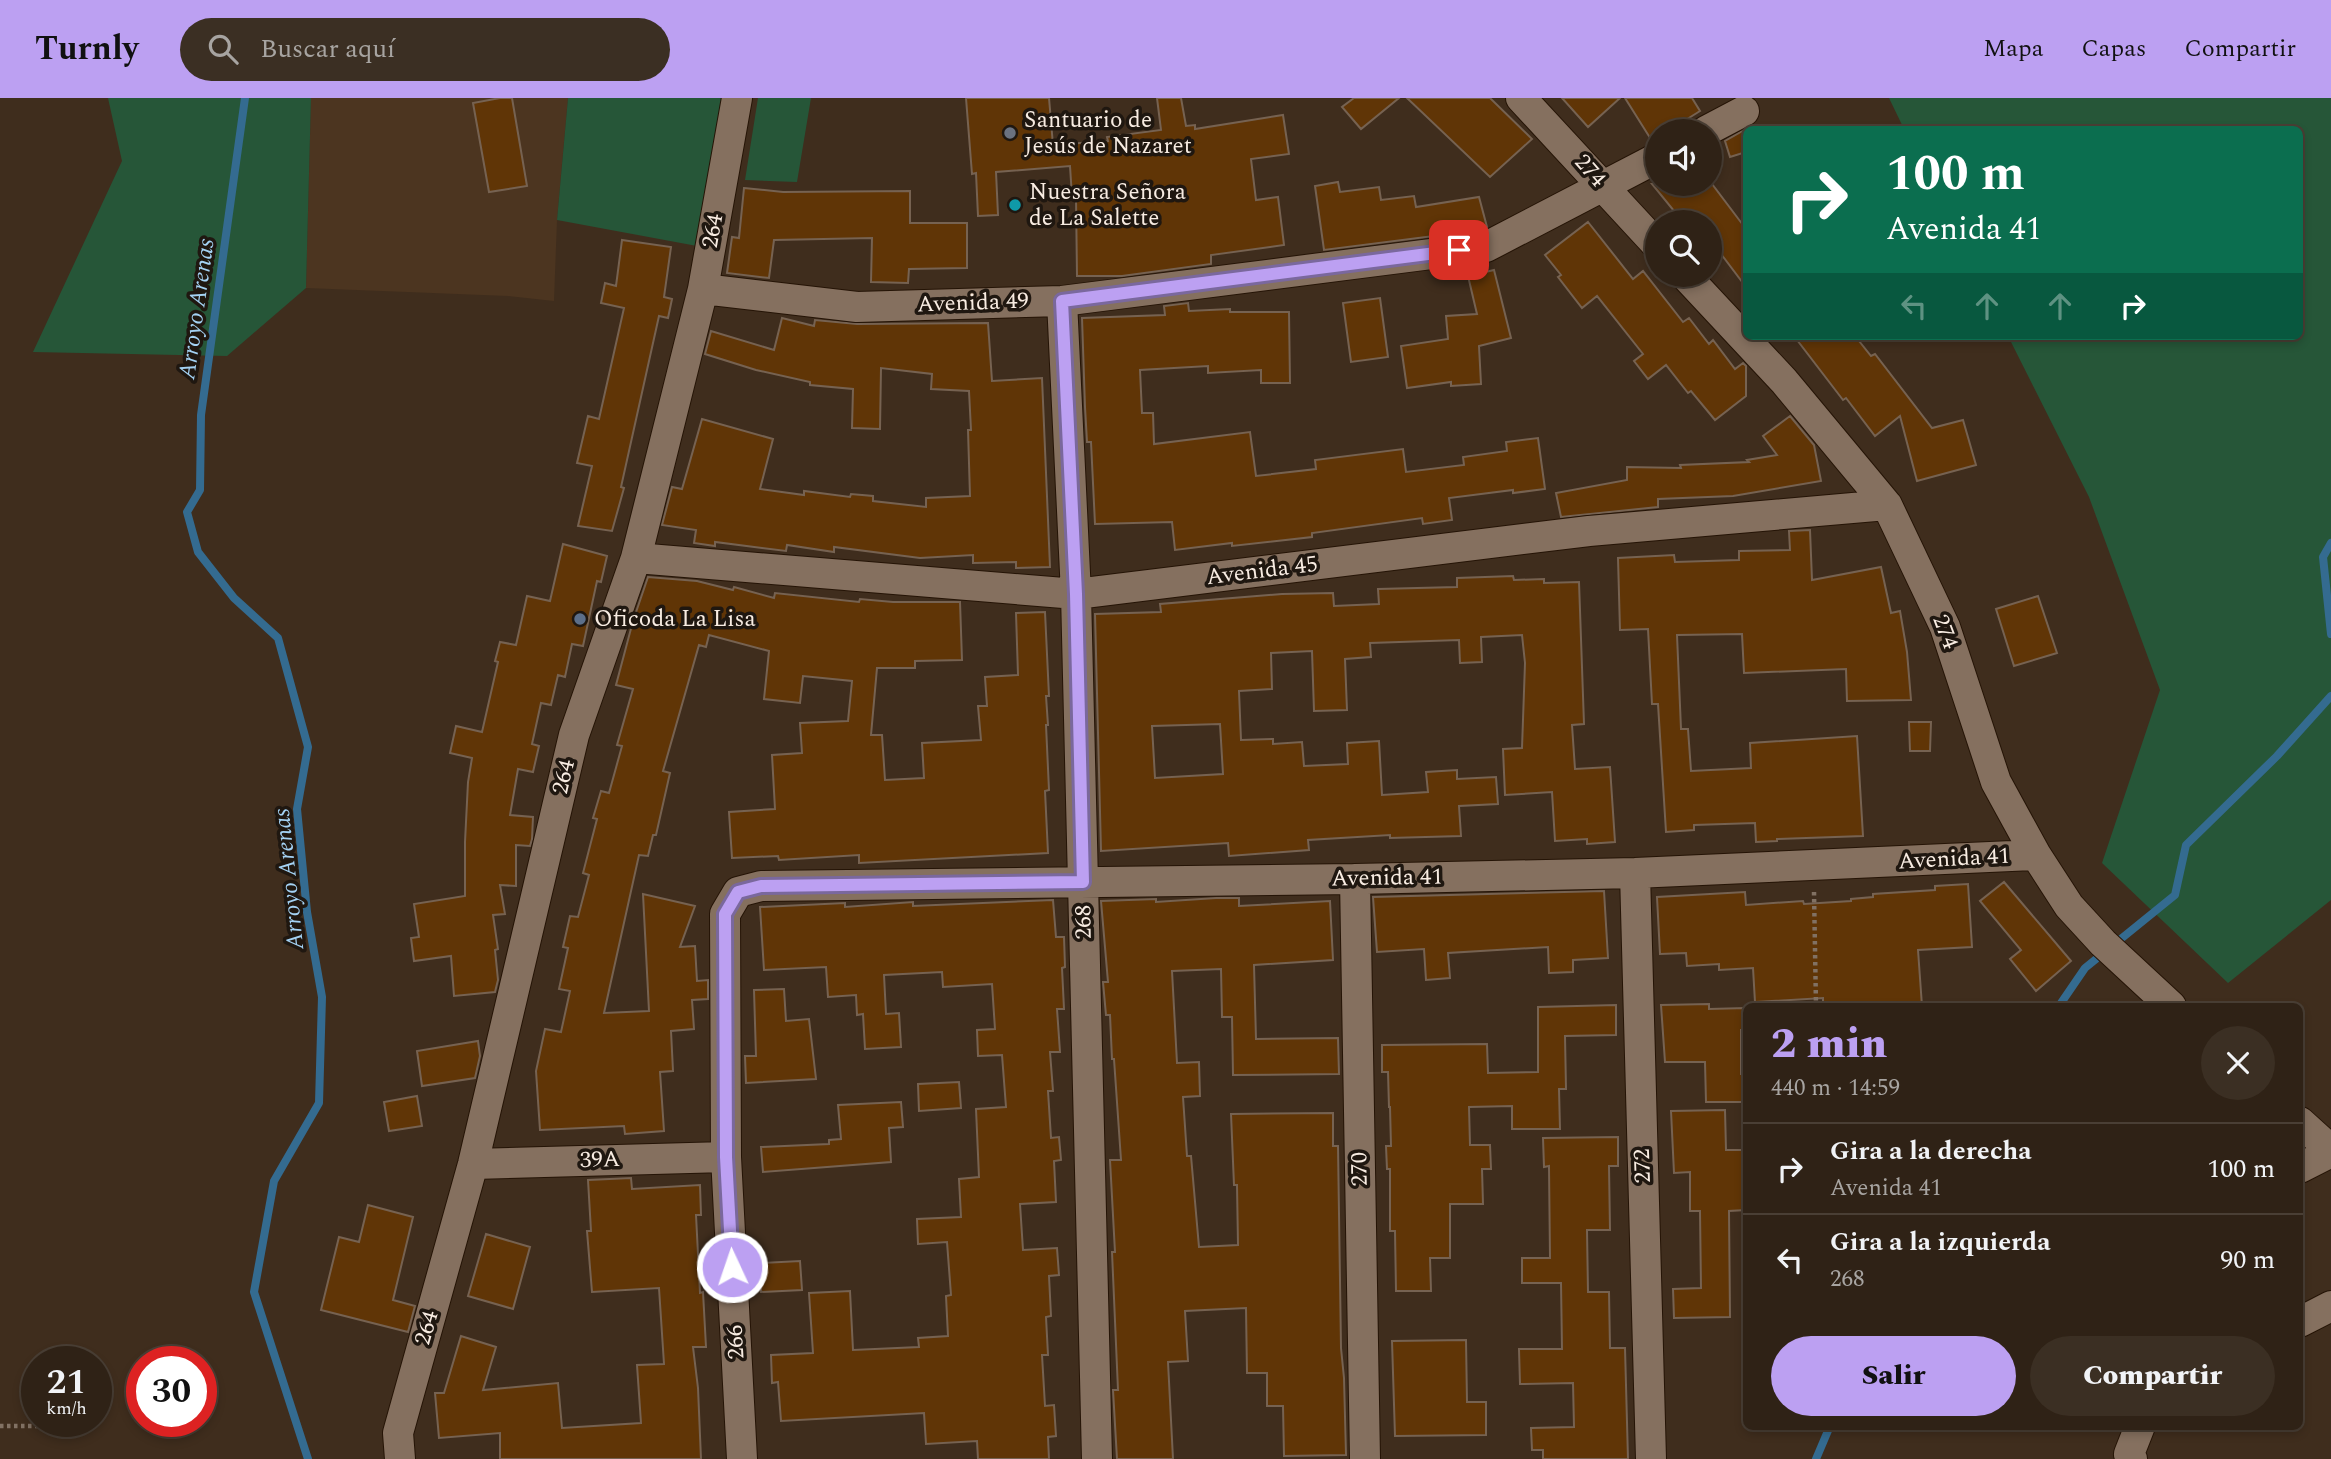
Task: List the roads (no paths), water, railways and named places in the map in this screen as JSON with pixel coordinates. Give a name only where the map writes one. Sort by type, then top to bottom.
[{"type":"street","name":"264","points":[[400,1459],[398,1433],[473,1164],[574,735],[636,558],[703,289],[737,98]]},
{"type":"street","name":"274","points":[[1521,98],[1645,232]]},
{"type":"street","points":[[1722,123],[1744,111]]},
{"type":"street","name":"Avenida 49","points":[[703,289],[857,307],[1062,301],[1486,247],[1645,164]]},
{"type":"street","name":"274","points":[[1696,287],[1743,337]]},
{"type":"street","name":"268","points":[[1062,301],[1076,594],[1097,1459]]},
{"type":"street","name":"274","points":[[1746,340],[1784,380],[1887,505],[1945,627],[1996,782],[2036,855],[2069,906],[2103,943],[2168,1003]]},
{"type":"street","name":"Avenida 45","points":[[636,558],[1076,594],[1589,531],[1887,505]]},
{"type":"street","name":"Avenida 41","points":[[738,892],[761,886],[1634,873],[2036,855]]},
{"type":"street","name":"272","points":[[1634,873],[1651,1459]]},
{"type":"street","name":"270","points":[[1354,879],[1365,1459]]},
{"type":"street","name":"266","points":[[738,892],[725,914],[726,1157],[742,1459]]},
{"type":"street","points":[[2303,1125],[2331,1151],[2303,1166]]},
{"type":"street","name":"39A","points":[[473,1164],[726,1157]]},
{"type":"street","points":[[2303,1320],[2331,1306]]},
{"type":"street","points":[[2132,1459],[2129,1454],[2138,1430]]},
{"type":"waterway","name":"Arroyo Arenas","points":[[245,98],[201,415],[200,490],[187,512],[198,552],[234,598],[278,638],[308,747],[297,809],[307,912],[322,997],[319,1103],[274,1181],[254,1292],[308,1459]]},
{"type":"waterway","points":[[2331,543],[2323,557],[2331,634]]},
{"type":"waterway","points":[[2061,1003],[2085,968],[2175,895],[2186,845],[2277,756],[2331,696]]},
{"type":"waterway","points":[[1816,1459],[1828,1430]]},
{"type":"place","name":"Santuario de Jesús de Nazaret","points":[[1010,133]]},
{"type":"place","name":"Nuestra Señora de La Salette","points":[[1015,205]]},
{"type":"place","name":"Oficoda La Lisa","points":[[580,619]]}]
